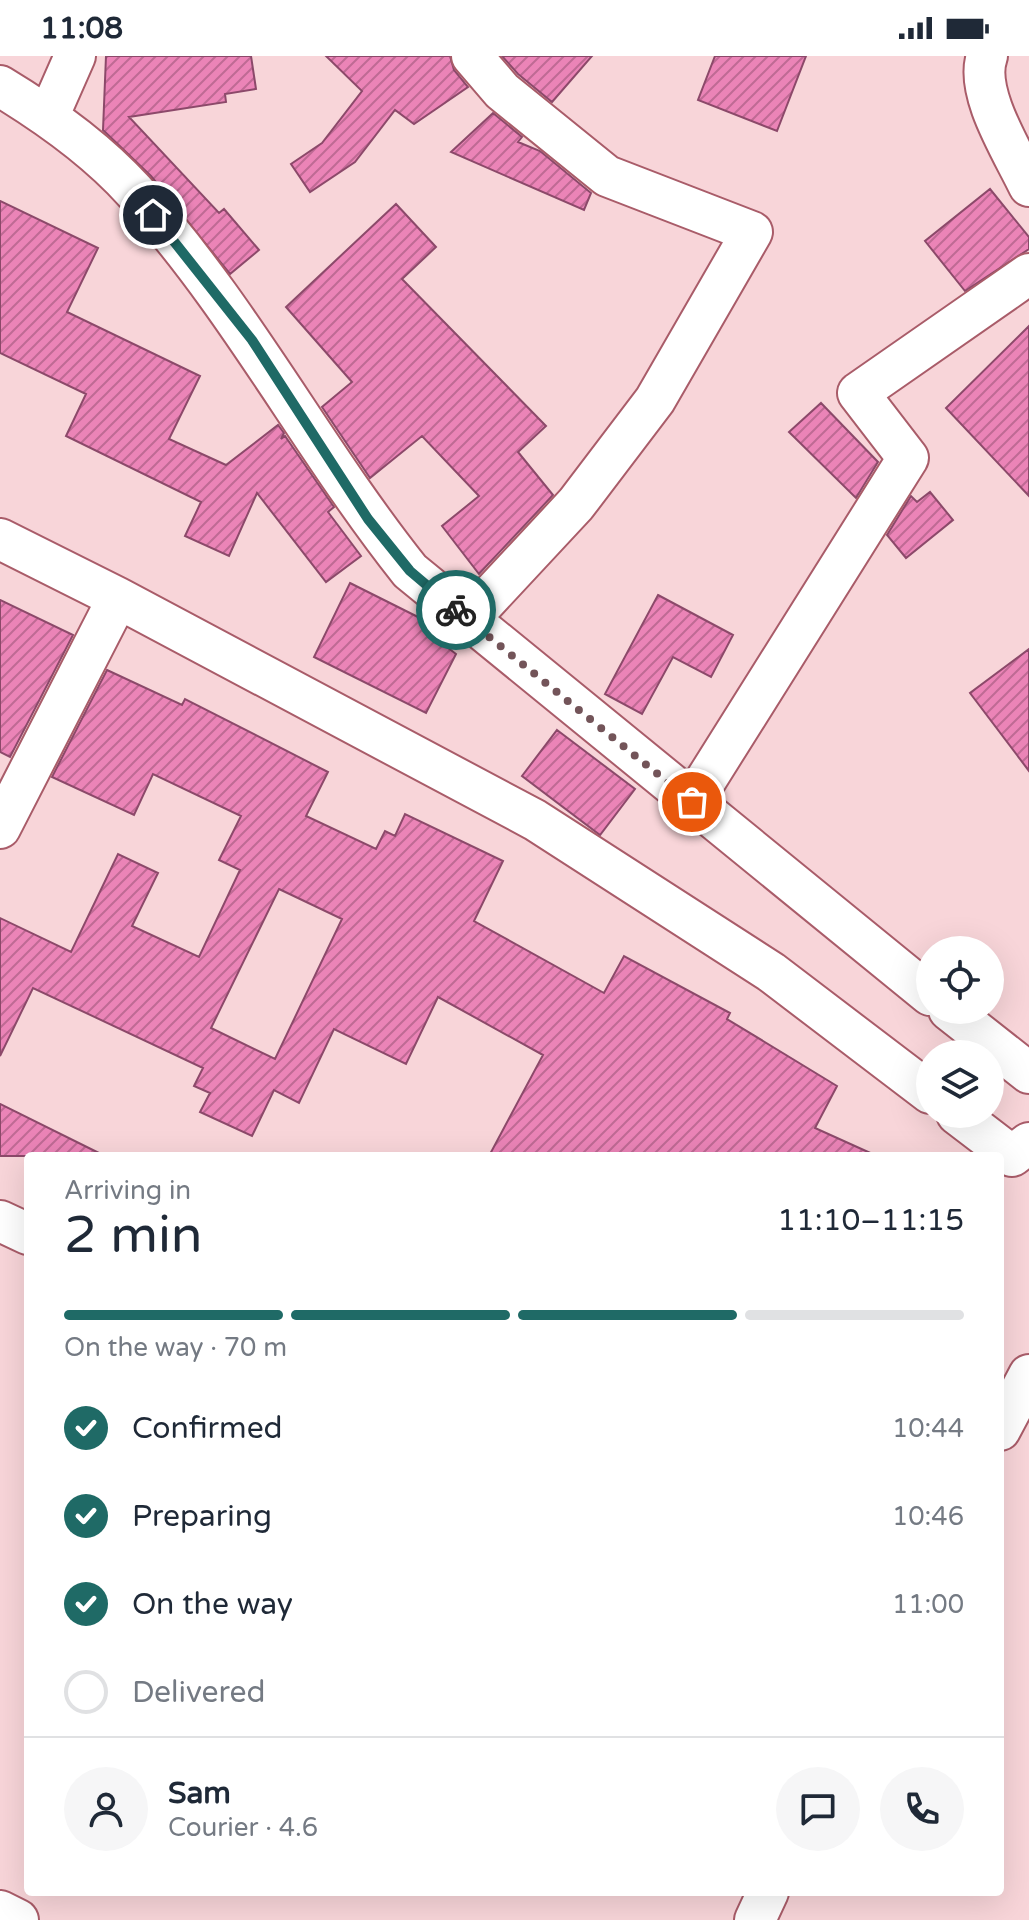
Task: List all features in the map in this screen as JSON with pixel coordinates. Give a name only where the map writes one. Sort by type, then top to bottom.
[{"type":"street","points":[[49,115],[75,56]]},
{"type":"street","points":[[468,620],[576,504],[655,400],[752,232],[607,176],[502,91],[472,56]]},
{"type":"street","points":[[987,56],[982,69],[986,96],[1029,186]]},
{"type":"street","points":[[0,86],[49,115],[133,190],[252,340],[368,519],[410,571],[916,984]]},
{"type":"street","points":[[692,802],[908,458],[858,393],[1029,274]]},
{"type":"street","points":[[0,539],[118,598],[535,820],[771,972],[916,1082]]},
{"type":"street","points":[[0,828],[118,598]]},
{"type":"street","points":[[972,1024],[1021,1053]]},
{"type":"street","points":[[975,1128],[1012,1156],[1029,1143]]},
{"type":"street","points":[[0,1221],[24,1232]]},
{"type":"street","points":[[1004,1422],[1029,1375]]},
{"type":"street","points":[[755,1920],[766,1896]]},
{"type":"street","points":[[0,1911],[18,1920]]},
{"type":"building","points":[[106,56],[251,56],[256,89],[225,94],[226,102],[129,117],[219,213],[224,209],[259,250],[230,274],[151,176],[103,130]]},
{"type":"building","points":[[326,56],[450,56],[454,70],[468,87],[414,124],[395,110],[355,162],[310,192],[291,164],[322,143],[362,91]]},
{"type":"building","points":[[502,56],[592,56],[552,102],[518,74]]},
{"type":"building","points":[[715,56],[806,56],[777,131],[698,100]]},
{"type":"building","points":[[493,113],[522,137],[518,142],[540,151],[591,193],[584,210],[451,152]]},
{"type":"building","points":[[990,189],[1029,237],[1029,249],[965,291],[925,241]]},
{"type":"building","points":[[0,201],[98,248],[67,312],[200,376],[169,439],[226,465],[278,425],[284,433],[281,439],[285,436],[334,507],[328,512],[361,556],[326,582],[257,493],[229,556],[185,536],[201,502],[66,436],[86,394],[0,353]]},
{"type":"building","points":[[396,204],[436,247],[402,279],[546,426],[518,452],[553,495],[479,574],[442,526],[479,496],[422,436],[370,478],[322,407],[352,382],[286,307]]},
{"type":"building","points":[[1029,326],[1029,496],[946,408]]},
{"type":"building","points":[[821,403],[878,462],[856,498],[789,432]]},
{"type":"building","points":[[930,492],[953,520],[906,558],[887,535],[911,496],[917,502]]},
{"type":"building","points":[[350,583],[440,628],[434,637],[456,654],[426,713],[314,657]]},
{"type":"building","points":[[658,595],[733,635],[711,677],[673,657],[642,714],[605,694]]},
{"type":"building","points":[[0,600],[73,635],[10,757],[0,752]]},
{"type":"building","points":[[1029,649],[1029,771],[970,693]]},
{"type":"building","points":[[107,670],[182,705],[185,699],[328,772],[306,816],[376,849],[385,831],[395,836],[405,814],[503,861],[474,921],[604,993],[624,956],[730,1013],[727,1019],[837,1086],[815,1128],[868,1152],[491,1152],[543,1055],[438,997],[406,1064],[334,1029],[299,1103],[274,1090],[252,1136],[200,1112],[210,1093],[194,1086],[203,1068],[33,988],[0,1056],[0,918],[71,952],[118,854],[158,873],[132,926],[199,957],[240,870],[219,860],[241,816],[153,774],[134,815],[52,777]],"holes":[[[279,889],[342,919],[275,1059],[211,1028]]]},
{"type":"building","points":[[557,730],[635,789],[600,835],[522,776]]},
{"type":"building","points":[[0,1104],[97,1152],[24,1152],[24,1156],[0,1156]]},
{"type":"way so far","points":[[456,610],[692,802]]},
{"type":"route","points":[[153,215],[252,340],[368,519],[410,571],[456,610]]}]
